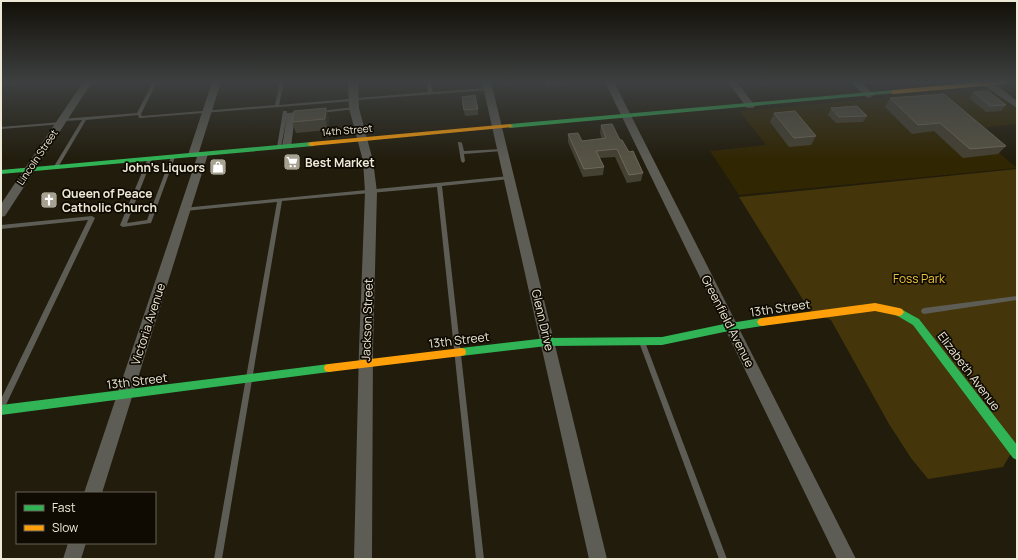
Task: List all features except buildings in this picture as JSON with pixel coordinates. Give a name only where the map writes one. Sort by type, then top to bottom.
[{"type":"street","name":"Lincoln Street","points":[[1,213],[71,108]]},
{"type":"street","name":"Victoria Avenue","points":[[93,492],[185,209],[208,108]]},
{"type":"street","name":"Jackson Street","points":[[355,108],[369,166],[371,192],[366,363],[363,559]]},
{"type":"street","name":"Glenn Drive","points":[[493,108],[598,559]]},
{"type":"street","name":"Greenfield Avenue","points":[[622,108],[847,559]]},
{"type":"street","name":"14th Street","points":[[1,172],[726,108]]},
{"type":"street","name":"13th Street","points":[[1,409],[125,395],[547,341],[642,342],[690,337],[731,326],[875,307],[899,311],[916,322]]},
{"type":"street","name":"Elizabeth Avenue","points":[[916,322],[1017,454]]},
{"type":"street","points":[[72,559],[77,544]]},
{"type":"lane","points":[[139,114],[142,108]]},
{"type":"lane","points":[[1,128],[62,122],[85,118],[139,114],[141,116],[252,108]]},
{"type":"lane","points":[[284,147],[289,114],[287,108]]},
{"type":"lane","points":[[314,112],[331,108]]},
{"type":"lane","points":[[289,114],[306,113]]},
{"type":"lane","points":[[284,147],[289,114]]},
{"type":"lane","points":[[55,168],[85,118]]},
{"type":"lane","points":[[460,143],[462,161]]},
{"type":"lane","points":[[462,153],[502,150]]},
{"type":"lane","points":[[150,159],[123,225],[149,222],[173,157]]},
{"type":"lane","points":[[185,209],[509,178]]},
{"type":"lane","points":[[439,185],[480,559]]},
{"type":"lane","points":[[218,559],[280,200]]},
{"type":"lane","points":[[1,227],[92,218],[1,409]]},
{"type":"lane","points":[[924,310],[1017,298]]},
{"type":"lane","points":[[642,342],[722,559]]},
{"type":"shaded area","points":[[770,108],[1017,108],[1017,124],[971,129],[1017,168],[739,195],[710,151],[766,145],[739,111]]},
{"type":"green space","name":"Foss Park","points":[[1017,169],[1017,455],[1010,455],[1003,467],[928,479],[911,458],[889,424],[831,320],[810,311],[739,197]]},
{"type":"traffic: fast","points":[[510,126],[711,108]]},
{"type":"traffic: fast","points":[[1,172],[311,144]]},
{"type":"traffic: fast","points":[[899,312],[916,322],[1017,454]]},
{"type":"traffic: fast","points":[[461,352],[547,342],[662,341],[762,322]]},
{"type":"traffic: fast","points":[[1,410],[329,368]]},
{"type":"traffic: slow","points":[[311,144],[510,126]]},
{"type":"traffic: slow","points":[[762,322],[875,307],[899,312]]},
{"type":"traffic: slow","points":[[329,368],[461,352]]},
{"type":"place","name":"Best Market","points":[[292,162]]},
{"type":"place","name":"John's Liquors","points":[[218,167]]},
{"type":"place","name":"Queen of Peace Catholic Church","points":[[49,200]]}]
